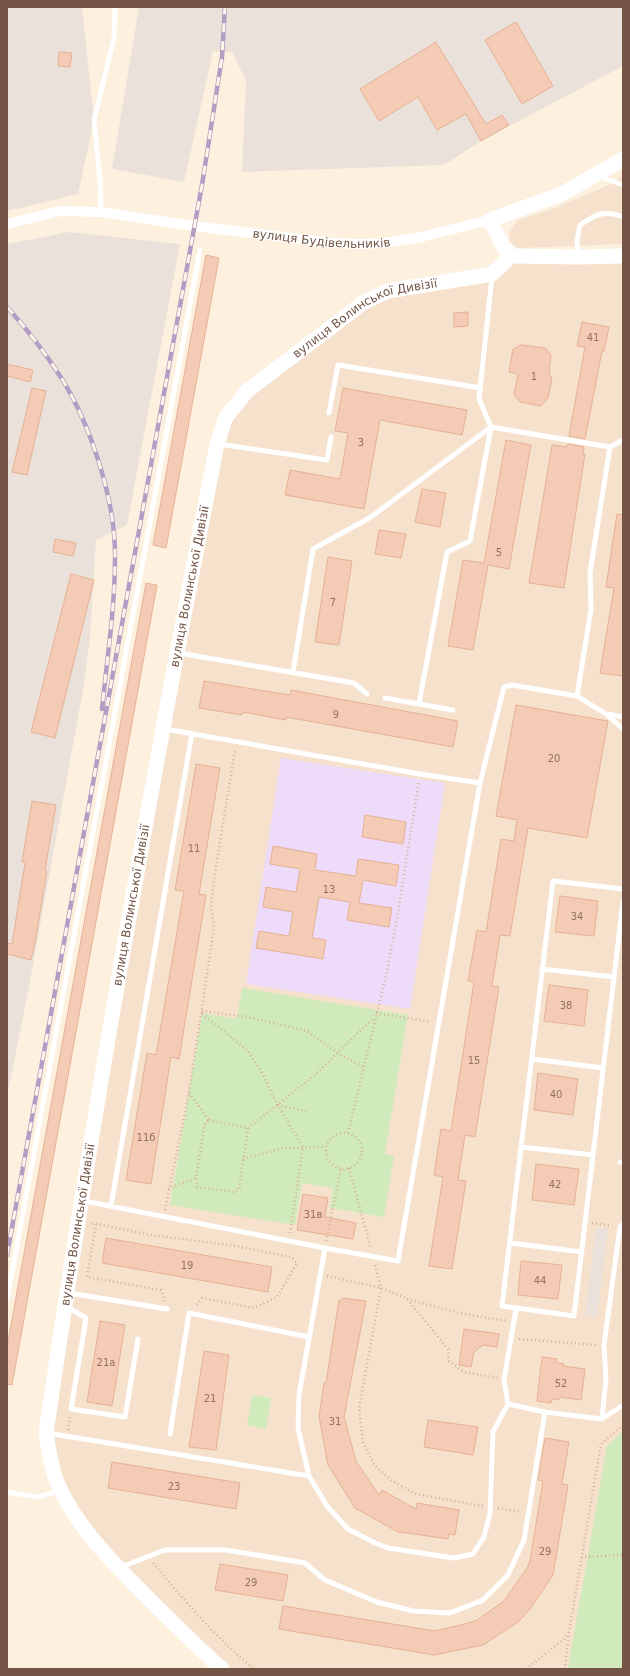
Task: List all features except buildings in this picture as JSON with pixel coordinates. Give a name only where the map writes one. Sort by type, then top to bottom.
[{"type":"street","name":"вулиця Будівельників","points":[[7,224],[60,211],[100,212],[194,226],[332,243],[384,243],[421,237],[490,220],[562,194],[623,159]]},
{"type":"street","points":[[490,220],[502,244],[511,256]]},
{"type":"street","points":[[492,274],[511,256],[578,258],[623,256]]},
{"type":"street","name":"вулиця Волинської Дивізії","points":[[222,1669],[200,1650],[119,1568],[76,1517],[61,1490],[49,1454],[46,1433],[77,1220],[176,652],[217,444],[226,417],[247,391],[363,303],[388,290],[492,274]]},
{"type":"lane","points":[[100,212],[100,180],[94,120],[114,38],[115,7]]},
{"type":"lane","points":[[596,175],[623,185]]},
{"type":"lane","points":[[578,258],[577,241],[580,225],[594,215],[613,214],[623,217]]},
{"type":"lane","points":[[7,1299],[200,250]]},
{"type":"lane","points":[[419,704],[447,552],[470,540],[491,427],[479,399],[492,274]]},
{"type":"lane","points":[[329,413],[338,365],[480,388]]},
{"type":"lane","points":[[293,672],[313,549],[371,517],[491,427],[610,447],[623,440]]},
{"type":"lane","points":[[217,444],[327,460],[331,436]]},
{"type":"lane","points":[[577,696],[591,608],[590,573],[610,447]]},
{"type":"lane","points":[[176,652],[354,682],[367,694]]},
{"type":"lane","points":[[81,1200],[398,1261],[480,783],[504,687],[512,684],[577,696],[606,714],[623,728]]},
{"type":"lane","points":[[385,698],[453,710]]},
{"type":"lane","points":[[606,714],[623,717]]},
{"type":"lane","points":[[162,728],[420,774],[480,783]]},
{"type":"lane","points":[[111,1206],[192,733]]},
{"type":"lane","points":[[623,889],[553,881],[502,1306],[574,1316],[623,901]]},
{"type":"lane","points":[[542,969],[614,977]]},
{"type":"lane","points":[[532,1059],[603,1068]]},
{"type":"lane","points":[[521,1147],[593,1155]]},
{"type":"lane","points":[[602,1420],[606,1379],[604,1345],[622,1225]]},
{"type":"lane","points":[[510,1243],[582,1252]]},
{"type":"lane","points":[[325,1248],[299,1395],[298,1428],[309,1476],[327,1506],[348,1529],[388,1548],[454,1558],[473,1554],[484,1537],[491,1507],[493,1432],[508,1404],[504,1380],[516,1309]]},
{"type":"lane","points":[[65,1299],[167,1309]]},
{"type":"lane","points":[[65,1299],[86,1318],[71,1409],[125,1417],[138,1339]]},
{"type":"lane","points":[[170,1434],[189,1313],[309,1336]]},
{"type":"lane","points":[[508,1404],[545,1412],[602,1420],[623,1405]]},
{"type":"lane","points":[[119,1568],[165,1550],[226,1550],[305,1563],[325,1580],[377,1602],[413,1611],[450,1613],[483,1600],[508,1575],[524,1540],[545,1412]]},
{"type":"lane","points":[[46,1433],[309,1476]]},
{"type":"lane","points":[[7,1492],[38,1497],[61,1490]]},
{"type":"path","points":[[164,1216],[168,1190],[189,1093],[214,927],[211,906],[214,879],[237,741]]},
{"type":"path","points":[[348,1133],[397,918],[420,774]]},
{"type":"path","points":[[201,1013],[248,1017],[307,1031],[338,1053],[364,1067]]},
{"type":"path","points":[[201,1013],[247,1050],[261,1071],[303,1147],[289,1241]]},
{"type":"path","points":[[376,1013],[438,1023]]},
{"type":"path","points":[[208,1120],[204,1123],[196,1178],[197,1187],[234,1192],[238,1189],[248,1128],[315,1075],[375,1018]]},
{"type":"path","points":[[189,1093],[208,1120],[248,1128]]},
{"type":"path","points":[[278,1104],[309,1112]]},
{"type":"path","points":[[342,1133],[348,1133],[358,1139],[362,1149],[360,1159],[357,1164],[349,1168],[341,1169],[331,1164],[328,1159],[326,1147],[332,1137],[342,1133]]},
{"type":"path","points":[[243,1159],[284,1148],[326,1147]]},
{"type":"path","points":[[349,1168],[381,1288],[359,1408],[363,1443],[366,1449],[375,1466],[391,1480],[416,1494],[528,1513]]},
{"type":"path","points":[[325,1248],[341,1169]]},
{"type":"path","points":[[168,1190],[196,1178]]},
{"type":"path","points":[[77,1220],[151,1235],[230,1245],[291,1258],[297,1263],[277,1297],[254,1308],[202,1298],[189,1313]]},
{"type":"path","points":[[585,1222],[622,1225]]},
{"type":"path","points":[[96,1224],[87,1276],[161,1290],[167,1309]]},
{"type":"path","points":[[320,1274],[381,1288],[406,1298],[459,1313],[513,1322]]},
{"type":"path","points":[[406,1298],[448,1349],[449,1361],[464,1372],[504,1380]]},
{"type":"path","points":[[511,1338],[604,1345]]},
{"type":"path","points":[[67,1437],[71,1409]]},
{"type":"path","points":[[565,1669],[569,1632],[581,1557],[601,1444],[623,1425]]},
{"type":"path","points":[[581,1557],[623,1555]]},
{"type":"path","points":[[147,1557],[187,1604],[235,1654],[254,1669]]},
{"type":"path","points":[[528,1668],[563,1640],[569,1632]]},
{"type":"path","points":[[528,1668],[534,1669]]},
{"type":"shaded area","points":[[7,7],[82,7],[94,120],[78,194],[7,211]]},
{"type":"shaded area","points":[[139,7],[623,7],[623,66],[481,141],[444,165],[242,172],[246,81],[232,52],[213,51],[184,182],[112,169]]},
{"type":"shaded area","points":[[623,176],[623,244],[518,248],[511,243],[509,233],[518,220],[556,208],[606,186]]},
{"type":"shaded area","points":[[69,232],[180,244],[127,525],[96,540],[90,638],[83,690],[29,987],[7,1097],[7,244]]},
{"type":"shaded area","points":[[511,256],[623,256],[623,1669],[222,1669],[76,1517],[49,1455],[66,1292],[226,417],[363,303],[492,274]]},
{"type":"shaded area","points":[[281,758],[445,783],[410,1009],[246,984]]},
{"type":"shaded area","points":[[596,1228],[608,1229],[597,1317],[585,1316]]},
{"type":"green space","points":[[242,988],[408,1015],[385,1154],[394,1156],[384,1217],[330,1208],[333,1188],[302,1183],[295,1225],[170,1205],[202,1013],[237,1019]]},
{"type":"green space","points":[[252,1395],[271,1398],[266,1429],[247,1425]]},
{"type":"green space","points":[[623,1431],[623,1669],[569,1669],[607,1446]]},
{"type":"railway","points":[[7,1255],[202,185],[222,57],[225,7]]},
{"type":"railway","points":[[7,307],[43,351],[73,398],[92,442],[106,489],[114,536],[115,577],[102,709]]}]
